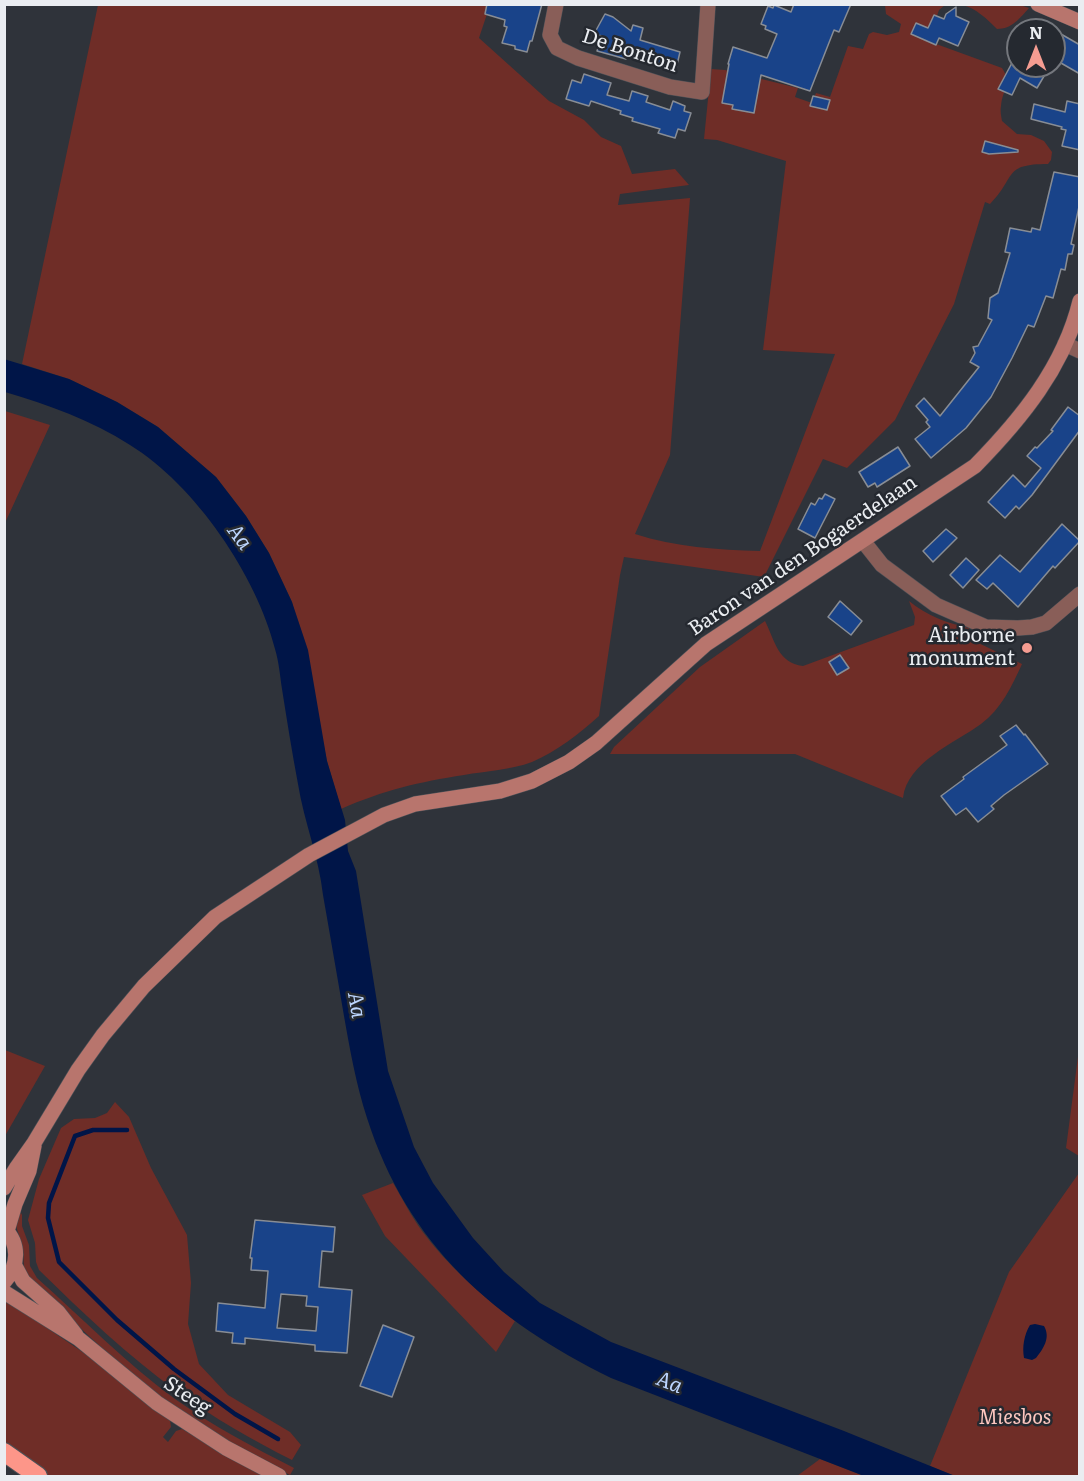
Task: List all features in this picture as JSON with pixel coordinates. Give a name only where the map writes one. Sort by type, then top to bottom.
[{"type":"highway","points":[[4,1452],[38,1476]]},
{"type":"main road","points":[[1038,4],[1080,22]]},
{"type":"main road","name":"Baron van den Bogaerdelaan","points":[[4,1188],[78,1070],[144,986],[215,917],[309,855],[384,815],[415,804],[500,790],[532,781],[569,762],[596,742],[706,644],[975,466],[1002,438],[1072,347],[1080,301]]},
{"type":"main road","name":"Baron van den Bogaerdelaan","points":[[6,1230],[29,1171],[34,1143]]},
{"type":"main road","points":[[4,1282],[15,1266],[16,1248],[6,1230]]},
{"type":"main road","name":"Steeg","points":[[15,1266],[22,1281],[58,1312],[79,1339]]},
{"type":"main road","name":"Steeg","points":[[4,1292],[79,1339],[157,1403],[226,1448],[279,1476]]},
{"type":"street","name":"De Bonton","points":[[556,4],[550,34],[557,48],[578,58],[670,87],[702,92],[708,4]]},
{"type":"street","points":[[863,541],[882,565],[936,605],[986,627],[1018,628],[1046,623],[1080,594]]},
{"type":"green space","points":[[98,5],[490,5],[479,38],[549,101],[584,120],[601,137],[621,146],[632,174],[675,169],[689,185],[620,194],[618,205],[690,198],[670,455],[635,534],[681,545],[760,551],[835,354],[763,350],[786,161],[717,140],[704,139],[711,69],[725,70],[798,88],[795,97],[812,103],[816,93],[830,97],[848,46],[863,49],[869,34],[873,32],[887,35],[899,32],[901,24],[886,14],[885,5],[945,5],[939,10],[928,41],[1002,68],[1007,83],[1002,100],[1002,121],[1017,134],[1031,135],[1044,141],[1052,152],[1048,164],[1023,166],[1012,174],[990,204],[985,202],[954,304],[895,420],[847,468],[823,459],[764,577],[624,557],[599,716],[567,742],[524,765],[417,784],[341,809],[327,761],[292,602],[269,553],[246,516],[216,477],[158,427],[117,402],[69,379],[22,364]]},
{"type":"green space","points":[[962,5],[1020,5],[1029,8],[1020,18],[1006,18],[1006,27],[997,29],[977,11]]},
{"type":"green space","points":[[4,411],[50,425],[5,523]]},
{"type":"green space","points":[[909,601],[938,618],[969,628],[966,637],[1022,664],[1010,689],[988,718],[923,764],[906,785],[903,798],[795,754],[610,754],[614,747],[700,667],[765,621],[783,656],[788,661],[803,666],[914,625],[915,617]]},
{"type":"green space","points":[[1079,1049],[1080,1156],[1066,1148]]},
{"type":"green space","points":[[5,1050],[45,1066],[5,1136]]},
{"type":"green space","points":[[115,1102],[129,1117],[151,1168],[187,1235],[191,1283],[188,1324],[199,1364],[228,1395],[290,1432],[301,1445],[292,1460],[219,1420],[159,1378],[106,1334],[39,1270],[35,1243],[28,1220],[39,1179],[61,1128],[74,1119],[95,1118],[107,1113]]},
{"type":"green space","name":"Miesbos","points":[[1079,1173],[1079,1476],[955,1476],[930,1466],[1009,1272]]},
{"type":"green space","points":[[393,1183],[418,1225],[442,1256],[477,1290],[515,1321],[496,1352],[385,1236],[362,1195]]},
{"type":"green space","points":[[20,1211],[22,1226],[29,1245],[30,1266],[37,1278],[157,1385],[189,1409],[294,1468],[290,1475],[220,1436],[153,1391],[105,1351],[30,1280],[24,1269],[23,1248],[16,1226]]},
{"type":"green space","points":[[4,1299],[90,1357],[170,1420],[171,1427],[163,1437],[168,1442],[176,1431],[182,1429],[264,1476],[47,1476],[5,1444]]},
{"type":"green space","points":[[820,1459],[864,1476],[797,1476]]},
{"type":"water","name":"Aa","points":[[4,359],[69,379],[117,402],[158,427],[216,477],[246,516],[269,553],[292,602],[308,650],[327,761],[345,820],[348,851],[356,871],[388,1071],[414,1147],[433,1183],[473,1238],[504,1272],[540,1303],[611,1342],[955,1476],[864,1476],[611,1378],[529,1331],[493,1304],[460,1274],[431,1241],[406,1204],[384,1164],[367,1118],[349,1042],[318,867],[301,798],[278,659],[254,592],[220,535],[178,483],[130,445],[100,428],[54,408],[5,392]]},
{"type":"water","points":[[1030,1325],[1044,1326],[1047,1335],[1041,1351],[1032,1360],[1024,1358],[1023,1345]]},
{"type":"building","points":[[487,4],[542,4],[527,52],[502,43],[507,27],[504,26],[505,20],[485,14]]},
{"type":"building","points":[[794,4],[851,4],[839,32],[834,30],[810,91],[761,75],[754,113],[732,109],[733,105],[722,103],[733,47],[767,58],[777,34],[765,29],[766,26],[761,24],[768,6],[773,8],[774,5],[791,12]]},
{"type":"building","points":[[956,7],[956,16],[969,22],[958,46],[939,38],[936,45],[911,34],[916,23],[928,28],[934,15],[944,19],[946,14]]},
{"type":"building","points":[[605,14],[613,17],[631,31],[633,25],[643,28],[640,40],[680,52],[676,69],[628,54],[626,59],[597,51],[602,36],[594,34]]},
{"type":"building","points":[[1066,37],[1080,45],[1080,74],[1066,66]]},
{"type":"building","points":[[584,74],[611,83],[607,95],[629,101],[632,91],[648,96],[646,102],[670,110],[673,101],[685,106],[684,111],[691,113],[685,131],[678,129],[675,138],[658,133],[660,129],[632,121],[633,118],[620,114],[621,111],[591,101],[589,106],[566,99],[572,80],[581,83]]},
{"type":"building","points":[[1006,74],[1006,78],[1020,78],[1012,95],[998,89]]},
{"type":"building","points":[[1020,78],[1043,78],[1037,88]]},
{"type":"building","points":[[813,96],[830,100],[827,110],[810,106]]},
{"type":"building","points":[[1067,101],[1080,104],[1080,150],[1062,146],[1066,130],[1061,129],[1062,127],[1031,119],[1034,104],[1065,112]]},
{"type":"building","points":[[985,141],[1018,150],[1018,152],[989,154],[982,152]]},
{"type":"building","points":[[1054,172],[1080,177],[1080,202],[1071,244],[1074,245],[1072,254],[1068,254],[1065,270],[1061,269],[1053,298],[1046,296],[1034,327],[1028,325],[991,397],[966,428],[931,458],[915,439],[930,427],[926,422],[928,420],[916,406],[924,398],[940,416],[979,367],[970,362],[975,353],[973,347],[978,346],[992,320],[988,318],[990,298],[998,293],[1010,253],[1005,252],[1010,228],[1031,232],[1032,228],[1040,230]]},
{"type":"building","points":[[1068,407],[1080,416],[1080,430],[1032,495],[1019,509],[1016,506],[1005,518],[988,502],[1013,475],[1025,487],[1041,468],[1027,456],[1053,431],[1051,430]]},
{"type":"building","points":[[898,447],[910,466],[877,487],[875,483],[868,487],[859,472]]},
{"type":"building","points":[[825,494],[835,499],[815,538],[798,529],[811,503],[815,505]]},
{"type":"building","points":[[1062,524],[1080,541],[1055,568],[1053,566],[1018,607],[993,583],[987,589],[976,580],[1000,555],[1020,572]]},
{"type":"building","points":[[946,529],[957,538],[933,562],[923,551]]},
{"type":"building","points":[[966,558],[979,570],[963,588],[950,575]]},
{"type":"building","points":[[840,601],[862,621],[851,635],[828,617]]},
{"type":"building","points":[[840,655],[849,668],[837,675],[829,662]]},
{"type":"building","points":[[1016,725],[1048,764],[1004,795],[991,806],[994,809],[978,822],[966,808],[956,815],[941,796],[1007,745],[1000,736]]},
{"type":"building","points":[[255,1220],[335,1227],[333,1252],[322,1251],[319,1287],[352,1290],[347,1353],[315,1351],[315,1345],[245,1338],[245,1344],[232,1343],[233,1333],[216,1331],[218,1303],[265,1308],[268,1271],[251,1270],[252,1258],[250,1258]],"holes":[[[281,1294],[307,1296],[306,1306],[318,1307],[316,1331],[277,1328]]]},
{"type":"building","points":[[383,1325],[414,1337],[392,1397],[360,1386]]},
{"type":"waterway","points":[[127,1130],[93,1130],[75,1136],[49,1203],[48,1218],[59,1262],[117,1320],[174,1369],[235,1414],[278,1439]]},
{"type":"place","name":"Airborne monument","points":[[1027,648]]}]
